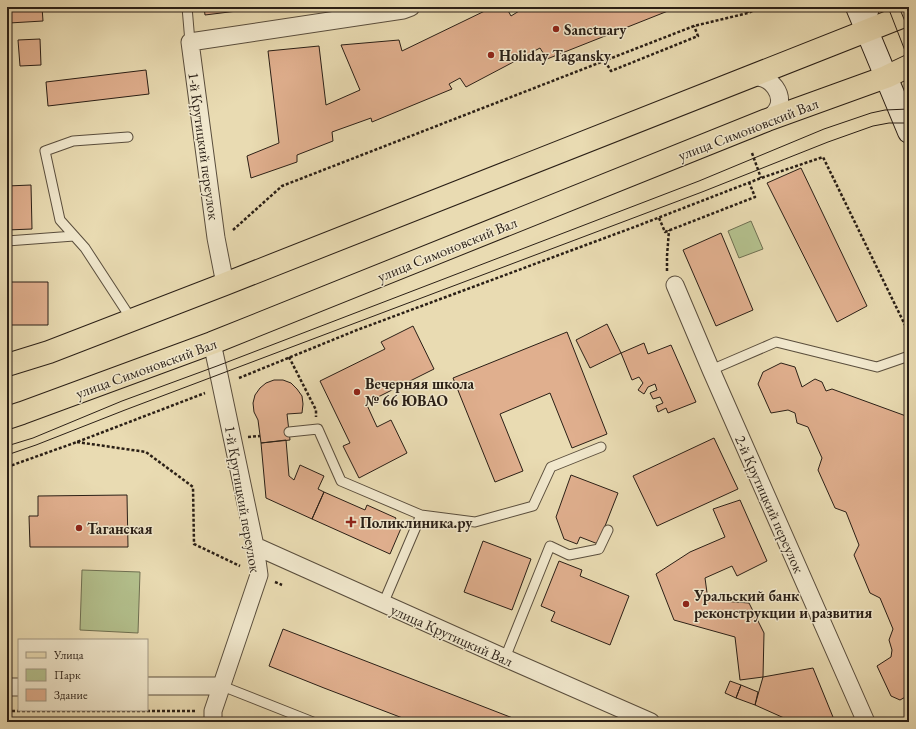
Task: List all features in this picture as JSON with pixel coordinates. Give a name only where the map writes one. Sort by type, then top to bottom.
[{"type":"main road","points":[[857,7],[909,132]]},
{"type":"main road","points":[[7,365],[49,352],[225,284],[909,14]]},
{"type":"main road","name":"улица Симоновский Вал","points":[[7,418],[212,343],[767,120],[886,77],[909,66]]},
{"type":"street","points":[[190,42],[403,10],[411,7]]},
{"type":"street","name":"1-й Крутицкий переулок","points":[[190,42],[216,238],[225,284]]},
{"type":"street","points":[[750,78],[759,77],[768,80],[773,84],[780,98],[779,106],[775,113],[767,120]]},
{"type":"street","name":"2-й Крутицкий переулок","points":[[675,285],[866,722]]},
{"type":"street","name":"1-й Крутицкий переулок","points":[[212,343],[259,575],[213,716]]},
{"type":"street","name":"улица Крутицкий Вал","points":[[254,546],[651,722]]},
{"type":"street","points":[[148,686],[222,686]]},
{"type":"street","points":[[7,687],[18,687]]},
{"type":"lane","name":"1-й Крутицкий переулок","points":[[187,7],[190,42]]},
{"type":"lane","points":[[867,31],[875,7]]},
{"type":"lane","points":[[128,137],[72,141],[45,151],[60,220],[85,248],[132,320]]},
{"type":"lane","points":[[7,241],[74,236]]},
{"type":"lane","points":[[711,370],[776,342],[877,367],[909,356]]},
{"type":"lane","points":[[289,432],[318,429],[341,481],[421,515],[475,522],[533,506],[551,467],[601,447]]},
{"type":"lane","points":[[383,604],[421,515]]},
{"type":"lane","points":[[504,658],[550,546],[569,555],[599,549],[608,530]]},
{"type":"lane","points":[[222,686],[313,722]]},
{"type":"path","points":[[745,7],[748,13]]},
{"type":"path","points":[[216,238],[227,235],[282,186],[694,26],[748,13],[762,7]]},
{"type":"path","points":[[605,61],[611,71],[698,36],[694,26]]},
{"type":"path","points":[[752,153],[761,178]]},
{"type":"path","points":[[239,378],[358,330],[659,218],[750,182],[823,157],[905,325]]},
{"type":"path","points":[[659,218],[665,232],[755,197],[750,182]]},
{"type":"path","points":[[667,256],[670,230]]},
{"type":"path","points":[[289,357],[316,410],[318,429]]},
{"type":"path","points":[[7,467],[78,442],[207,392]]},
{"type":"path","points":[[248,437],[260,436]]},
{"type":"path","points":[[78,442],[146,452],[193,487],[194,544],[282,585]]},
{"type":"path","points":[[7,711],[213,716]]},
{"type":"green space","points":[[751,221],[763,249],[739,258],[728,231]]},
{"type":"green space","points":[[82,570],[140,572],[138,633],[80,630]]},
{"type":"building","points":[[8,7],[10,45],[7,45]]},
{"type":"building","points":[[8,7],[42,7],[43,21],[9,23]]},
{"type":"building","points":[[204,7],[253,7],[253,9],[205,15]]},
{"type":"building","points":[[493,7],[506,7],[511,16],[524,8],[523,7],[678,7],[547,59],[540,48],[466,87],[460,78],[449,84],[452,89],[372,122],[371,118],[332,132],[333,141],[297,155],[297,162],[251,178],[247,156],[279,143],[268,51],[319,46],[326,105],[360,90],[341,45],[399,40],[402,51]]},
{"type":"building","points":[[40,39],[41,65],[20,66],[18,40]]},
{"type":"building","points":[[146,70],[149,94],[48,106],[46,82]]},
{"type":"building","points":[[801,168],[867,306],[837,322],[767,183]]},
{"type":"building","points":[[31,185],[32,229],[7,230],[7,186]]},
{"type":"building","points":[[721,233],[753,310],[716,326],[683,250]]},
{"type":"building","points":[[7,282],[48,282],[48,325],[7,325]]},
{"type":"building","points":[[607,324],[621,353],[590,368],[576,340]]},
{"type":"building","name":"Вечерняя школа № 66 ЮВАО","points":[[413,326],[434,369],[366,403],[377,427],[391,420],[407,453],[359,478],[343,446],[350,443],[320,381],[385,349],[381,342]]},
{"type":"building","points":[[567,332],[607,434],[572,448],[550,393],[500,414],[523,471],[495,482],[453,378]]},
{"type":"building","points":[[644,343],[648,354],[671,345],[696,402],[668,413],[666,408],[658,412],[656,406],[663,403],[660,397],[653,399],[650,393],[657,390],[655,384],[648,387],[644,394],[638,390],[643,383],[639,377],[632,380],[621,353]]},
{"type":"building","points":[[781,363],[795,367],[802,387],[815,379],[822,382],[826,391],[832,389],[906,416],[909,424],[909,695],[900,700],[891,696],[877,666],[891,657],[892,650],[889,640],[893,629],[880,598],[870,593],[854,555],[859,545],[846,512],[835,508],[818,470],[822,458],[808,427],[797,423],[795,413],[788,410],[771,413],[758,384],[763,372]]},
{"type":"building","points":[[274,380],[283,380],[291,383],[297,389],[302,396],[302,413],[287,414],[290,440],[261,443],[258,420],[254,412],[253,403],[255,395],[260,388],[266,383]]},
{"type":"building","points":[[714,438],[738,489],[657,526],[633,476]]},
{"type":"building","points":[[286,440],[289,476],[294,480],[300,465],[324,476],[318,489],[324,492],[312,519],[266,498],[261,443]]},
{"type":"building","points":[[571,475],[618,493],[598,544],[580,537],[577,544],[564,539],[556,517]]},
{"type":"building","points":[[324,492],[365,510],[367,505],[396,518],[394,522],[402,526],[390,554],[312,519]]},
{"type":"building","name":"Таганская","points":[[127,495],[128,547],[30,547],[29,516],[38,516],[38,496]]},
{"type":"building","points":[[740,500],[767,561],[737,576],[732,566],[705,578],[708,600],[749,603],[764,633],[763,677],[740,680],[735,637],[674,620],[656,574],[690,552],[725,537],[713,509]]},
{"type":"building","points":[[483,541],[531,559],[512,610],[464,592]]},
{"type":"building","points":[[559,561],[582,570],[580,576],[629,596],[610,645],[551,621],[555,612],[541,606]]},
{"type":"building","points":[[283,629],[523,722],[413,722],[324,688],[269,666]]},
{"type":"building","points":[[813,668],[835,722],[793,722],[755,705],[763,677]]},
{"type":"building","points":[[730,681],[741,685],[736,698],[725,693]]},
{"type":"building","points":[[741,685],[758,692],[755,705],[736,698]]},
{"type":"tram line","points":[[888,7],[909,61]]},
{"type":"tram line","points":[[899,7],[909,31]]},
{"type":"tram line","points":[[7,446],[33,438],[122,401],[699,181],[824,129],[871,113],[885,110],[909,109]]},
{"type":"tram line","points":[[7,455],[702,192],[828,142],[873,126],[889,123],[909,124]]},
{"type":"place","name":"Sanctuary","points":[[556,29]]},
{"type":"place","name":"Holiday Tagansky","points":[[491,55]]},
{"type":"place","name":"Вечерняя школа № 66 ЮВАО","points":[[357,392]]},
{"type":"place","name":"Поликлиника.ру","points":[[351,522]]},
{"type":"place","name":"Таганская","points":[[79,528]]},
{"type":"place","name":"Уральский банк реконструкции и развития","points":[[686,604]]}]
